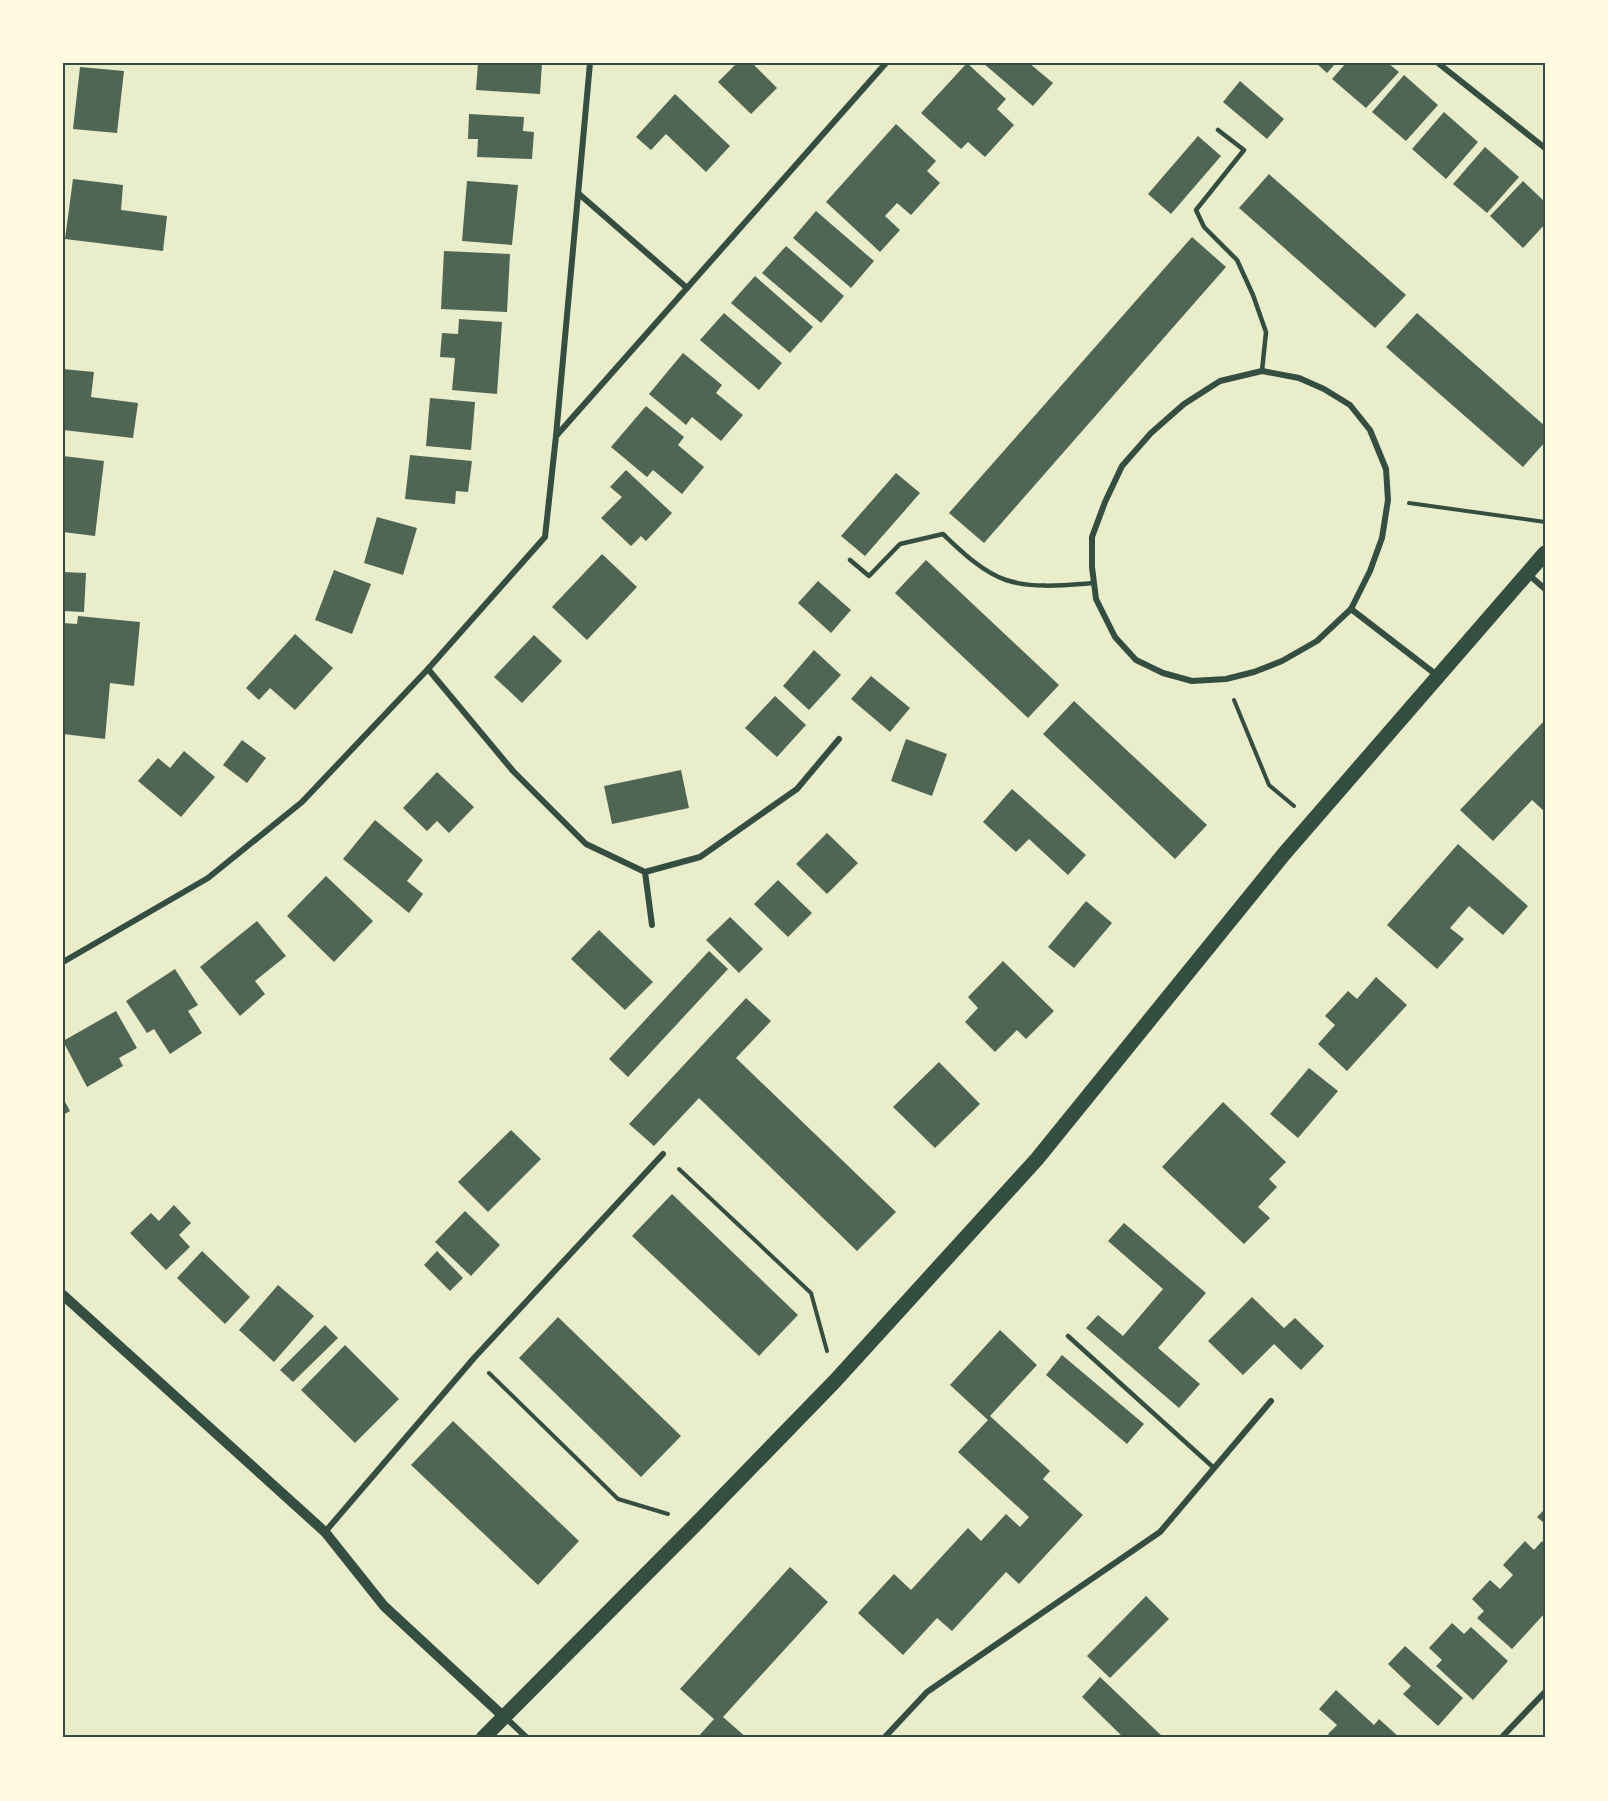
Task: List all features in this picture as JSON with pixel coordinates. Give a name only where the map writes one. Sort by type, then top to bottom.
[{"type":"main road","points":[[483,1738],[835,1381],[1037,1159],[1312,823],[1545,553]]},
{"type":"street","points":[[63,962],[208,878],[294,809],[428,669],[544,537],[556,436],[590,63]]},
{"type":"street","points":[[556,436],[886,63]]},
{"type":"street","points":[[1438,63],[1545,148]]},
{"type":"street","points":[[579,194],[687,288]]},
{"type":"street","points":[[1262,371],[1299,378],[1324,389],[1350,405],[1370,430],[1386,470],[1388,500],[1382,538],[1370,571],[1351,609],[1317,641],[1282,661],[1254,672],[1226,679],[1192,681],[1163,673],[1136,660],[1114,637],[1096,599],[1092,537],[1104,502],[1122,466],[1151,433],[1184,404],[1220,381],[1262,371]]},
{"type":"street","points":[[1527,574],[1545,590]]},
{"type":"street","points":[[1351,609],[1438,676]]},
{"type":"street","points":[[428,669],[513,771],[586,844],[645,872],[700,857],[797,789],[839,739]]},
{"type":"street","points":[[645,872],[652,925]]},
{"type":"street","points":[[325,1532],[474,1358],[663,1154]]},
{"type":"street","points":[[63,1295],[325,1532],[384,1606],[527,1738]]},
{"type":"street","points":[[884,1738],[927,1692],[1160,1532],[1271,1401]]},
{"type":"street","points":[[1501,1738],[1545,1692]]},
{"type":"lane","points":[[1218,130],[1244,150],[1196,210],[1204,227],[1237,260],[1253,295],[1266,332],[1262,371]]},
{"type":"lane","points":[[850,560],[869,576],[900,544],[943,534],[973,562],[1006,580],[1054,587],[1095,583]]},
{"type":"lane","points":[[1068,1336],[1214,1468]]},
{"type":"path","points":[[1388,500],[1545,522]]},
{"type":"path","points":[[1226,679],[1269,785],[1312,823]]},
{"type":"path","points":[[663,1154],[811,1293],[835,1381]]},
{"type":"path","points":[[474,1358],[618,1499],[697,1523]]},
{"type":"building","points":[[478,63],[542,63],[540,94],[476,90]]},
{"type":"building","points":[[737,63],[752,63],[777,88],[751,114],[718,82]]},
{"type":"building","points":[[967,63],[1006,99],[997,109],[1014,125],[985,157],[968,142],[961,149],[921,113]]},
{"type":"building","points":[[983,63],[1029,63],[1053,83],[1033,106]]},
{"type":"building","points":[[1316,63],[1336,63],[1327,73]]},
{"type":"building","points":[[1346,63],[1388,63],[1399,72],[1366,108],[1332,79]]},
{"type":"building","points":[[80,67],[124,71],[117,133],[73,129]]},
{"type":"building","points":[[1404,75],[1438,105],[1406,141],[1372,112]]},
{"type":"building","points":[[1240,81],[1284,119],[1267,139],[1223,102]]},
{"type":"building","points":[[675,94],[730,146],[706,172],[666,134],[651,150],[636,137]]},
{"type":"building","points":[[1444,112],[1478,142],[1446,179],[1412,149]]},
{"type":"building","points":[[469,114],[524,117],[523,131],[534,132],[532,159],[477,157],[478,139],[468,139]]},
{"type":"building","points":[[896,124],[936,161],[927,171],[940,183],[911,215],[897,203],[885,216],[900,230],[880,252],[826,202]]},
{"type":"building","points":[[1198,136],[1221,156],[1171,214],[1148,194]]},
{"type":"building","points":[[1485,147],[1519,177],[1487,213],[1453,184]]},
{"type":"building","points":[[1269,174],[1406,295],[1375,328],[1239,208]]},
{"type":"building","points":[[73,179],[123,185],[121,210],[167,216],[163,251],[65,239]]},
{"type":"building","points":[[467,181],[518,185],[512,245],[462,241]]},
{"type":"building","points":[[1523,181],[1545,202],[1545,224],[1523,248],[1490,216]]},
{"type":"building","points":[[816,211],[874,261],[851,288],[793,238]]},
{"type":"building","points":[[1192,237],[1226,267],[984,543],[949,513]]},
{"type":"building","points":[[786,246],[844,296],[821,323],[762,273]]},
{"type":"building","points":[[444,251],[510,254],[507,312],[441,309]]},
{"type":"building","points":[[755,276],[813,327],[790,353],[731,303]]},
{"type":"building","points":[[724,313],[782,363],[759,390],[700,340]]},
{"type":"building","points":[[1417,313],[1545,426],[1545,442],[1523,467],[1386,347]]},
{"type":"building","points":[[459,319],[502,322],[497,394],[452,390],[455,358],[440,357],[442,333],[458,334]]},
{"type":"building","points":[[683,353],[722,385],[716,393],[743,415],[721,441],[692,417],[686,425],[649,394]]},
{"type":"building","points":[[63,369],[94,372],[91,397],[138,403],[133,438],[63,430]]},
{"type":"building","points":[[430,398],[475,402],[471,450],[426,446]]},
{"type":"building","points":[[646,406],[684,437],[678,445],[704,467],[682,494],[653,470],[647,477],[611,447]]},
{"type":"building","points":[[410,455],[472,461],[468,492],[456,491],[455,504],[405,499]]},
{"type":"building","points":[[63,456],[104,461],[95,536],[63,532]]},
{"type":"building","points":[[626,470],[672,513],[646,541],[641,536],[631,546],[601,518],[622,497],[610,487]]},
{"type":"building","points":[[896,473],[920,493],[865,556],[841,536]]},
{"type":"building","points":[[377,517],[417,528],[403,575],[364,563]]},
{"type":"building","points":[[602,554],[637,587],[587,640],[552,607]]},
{"type":"building","points":[[926,560],[1059,685],[1028,718],[895,593]]},
{"type":"building","points":[[334,570],[371,584],[352,634],[315,620]]},
{"type":"building","points":[[63,572],[86,573],[84,612],[63,611]]},
{"type":"building","points":[[818,581],[851,610],[831,633],[798,603]]},
{"type":"building","points":[[78,616],[140,622],[134,686],[110,683],[105,739],[63,734],[63,623],[77,624]]},
{"type":"building","points":[[295,634],[333,668],[295,710],[270,688],[259,700],[246,688]]},
{"type":"building","points":[[534,635],[562,661],[522,703],[494,677]]},
{"type":"building","points":[[814,650],[841,675],[809,710],[783,686]]},
{"type":"building","points":[[871,676],[910,708],[890,732],[851,699]]},
{"type":"building","points":[[775,696],[806,725],[777,757],[745,728]]},
{"type":"building","points":[[1074,701],[1207,825],[1175,859],[1043,734]]},
{"type":"building","points":[[1545,720],[1545,812],[1532,800],[1493,841],[1460,810]]},
{"type":"building","points":[[906,739],[947,754],[932,796],[891,781]]},
{"type":"building","points":[[242,740],[266,758],[247,783],[223,765]]},
{"type":"building","points":[[184,751],[215,777],[181,817],[138,781],[158,758],[170,768]]},
{"type":"building","points":[[681,770],[689,808],[612,824],[604,786]]},
{"type":"building","points":[[437,772],[474,807],[449,833],[437,821],[427,831],[403,808]]},
{"type":"building","points":[[1012,789],[1086,855],[1068,875],[1029,839],[1016,852],[983,822]]},
{"type":"building","points":[[375,820],[423,860],[407,881],[423,894],[409,913],[343,859]]},
{"type":"building","points":[[827,833],[858,863],[827,894],[796,864]]},
{"type":"building","points":[[1458,844],[1528,906],[1503,935],[1469,906],[1450,928],[1464,939],[1437,969],[1387,925]]},
{"type":"building","points":[[326,876],[373,921],[334,962],[287,916]]},
{"type":"building","points":[[778,880],[812,913],[788,937],[754,904]]},
{"type":"building","points":[[1086,901],[1112,923],[1074,968],[1048,947]]},
{"type":"building","points":[[730,917],[763,949],[739,973],[706,940]]},
{"type":"building","points":[[257,921],[286,956],[255,981],[265,994],[240,1016],[200,967]]},
{"type":"building","points":[[599,930],[653,982],[625,1010],[571,959]]},
{"type":"building","points":[[709,951],[728,969],[628,1077],[609,1059]]},
{"type":"building","points":[[1003,961],[1054,1011],[1026,1039],[1017,1030],[995,1052],[965,1022],[978,1008],[968,997]]},
{"type":"building","points":[[175,969],[198,1005],[188,1011],[202,1033],[170,1054],[154,1029],[147,1033],[126,1001]]},
{"type":"building","points":[[1376,977],[1407,1005],[1347,1071],[1318,1044],[1335,1025],[1325,1016],[1348,991],[1357,999]]},
{"type":"building","points":[[746,998],[771,1021],[736,1058],[896,1212],[857,1251],[699,1098],[654,1146],[629,1124]]},
{"type":"building","points":[[116,1011],[137,1048],[119,1058],[123,1066],[87,1087],[63,1041]]},
{"type":"building","points":[[939,1062],[980,1104],[935,1148],[893,1107]]},
{"type":"building","points":[[1309,1068],[1338,1091],[1298,1138],[1270,1114]]},
{"type":"building","points":[[63,1098],[70,1111],[63,1115]]},
{"type":"building","points":[[1223,1102],[1286,1162],[1269,1179],[1277,1187],[1258,1207],[1270,1218],[1244,1244],[1162,1167]]},
{"type":"building","points":[[511,1130],[541,1159],[488,1212],[458,1182]]},
{"type":"building","points":[[672,1194],[798,1315],[759,1356],[632,1236]]},
{"type":"building","points":[[174,1205],[191,1223],[179,1235],[190,1247],[166,1270],[130,1233],[151,1213],[159,1221]]},
{"type":"building","points":[[465,1211],[500,1245],[471,1276],[435,1242]]},
{"type":"building","points":[[1124,1223],[1206,1293],[1158,1348],[1200,1384],[1179,1408],[1086,1328],[1098,1315],[1123,1336],[1163,1289],[1108,1241]]},
{"type":"building","points":[[202,1251],[250,1297],[225,1324],[177,1278]]},
{"type":"building","points":[[437,1251],[463,1278],[450,1291],[424,1265]]},
{"type":"building","points":[[278,1285],[314,1316],[274,1362],[239,1330]]},
{"type":"building","points":[[1252,1297],[1284,1328],[1295,1318],[1324,1346],[1301,1370],[1274,1344],[1243,1375],[1208,1341]]},
{"type":"building","points":[[558,1317],[681,1436],[641,1477],[519,1358]]},
{"type":"building","points":[[325,1325],[338,1338],[293,1382],[280,1370]]},
{"type":"building","points":[[1000,1330],[1037,1365],[990,1416],[1050,1471],[1043,1479],[1083,1515],[1019,1584],[1006,1572],[952,1631],[937,1618],[903,1655],[858,1613],[894,1574],[911,1590],[968,1528],[981,1541],[1006,1514],[1020,1527],[1029,1517],[958,1452],[988,1420],[950,1385]]},
{"type":"building","points":[[345,1345],[399,1399],[355,1443],[301,1390]]},
{"type":"building","points":[[1062,1355],[1144,1424],[1127,1444],[1046,1375]]},
{"type":"building","points":[[453,1421],[579,1541],[538,1585],[411,1465]]},
{"type":"building","points":[[1545,1509],[1545,1524],[1537,1517]]},
{"type":"building","points":[[1525,1541],[1534,1550],[1542,1541],[1545,1544],[1545,1613],[1512,1649],[1477,1618],[1484,1611],[1472,1599],[1490,1580],[1500,1589],[1513,1575],[1503,1565]]},
{"type":"building","points":[[790,1567],[828,1602],[723,1717],[747,1738],[697,1738],[714,1719],[680,1689]]},
{"type":"building","points":[[1146,1596],[1169,1619],[1110,1678],[1087,1656]]},
{"type":"building","points":[[1452,1623],[1464,1634],[1471,1627],[1508,1661],[1473,1700],[1436,1666],[1442,1660],[1429,1648]]},
{"type":"building","points":[[1405,1646],[1463,1698],[1438,1726],[1403,1694],[1411,1686],[1388,1664]]},
{"type":"building","points":[[1100,1677],[1164,1738],[1124,1738],[1082,1697]]},
{"type":"building","points":[[1336,1690],[1374,1725],[1379,1719],[1400,1738],[1332,1738],[1328,1734],[1337,1725],[1319,1709]]}]
